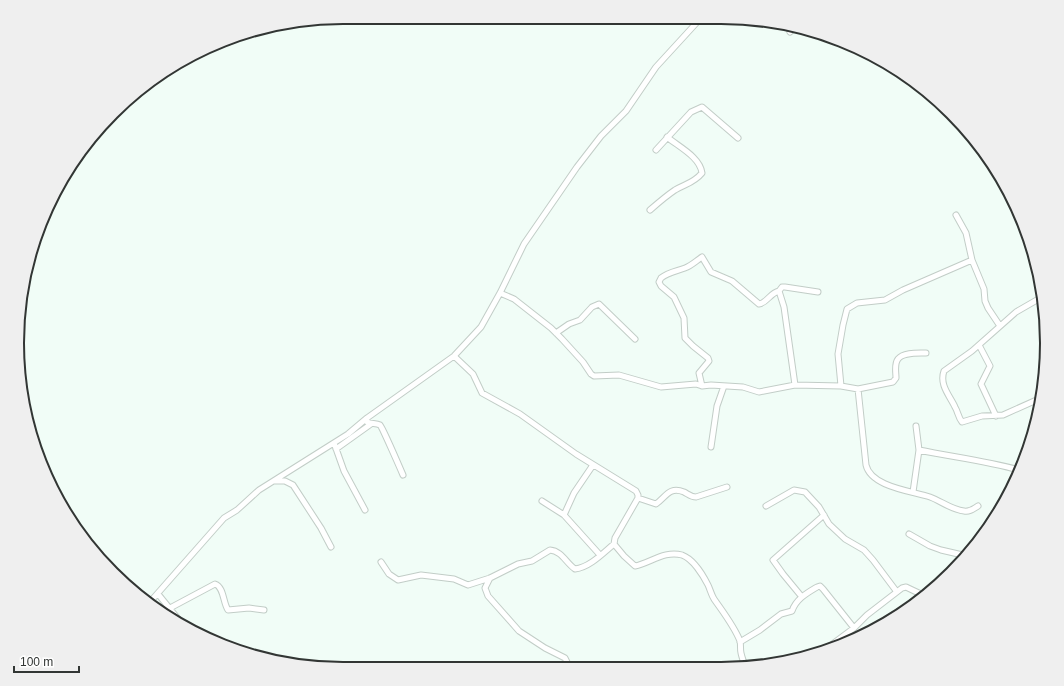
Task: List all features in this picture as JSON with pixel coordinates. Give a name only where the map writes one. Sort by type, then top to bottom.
[{"type":"street","points":[[153,599],[224,518],[237,510],[259,490],[348,434],[367,418],[454,356],[481,327],[500,293],[524,244],[577,167],[601,136],[623,115],[656,68],[696,24]]},
{"type":"street","points":[[656,150],[691,112],[702,107],[738,138]]},
{"type":"street","points":[[650,210],[664,197],[676,189],[690,183],[702,174],[701,167],[697,160],[667,137]]},
{"type":"street","points":[[956,215],[966,233],[972,260],[984,289],[985,301],[1000,326]]},
{"type":"street","points":[[702,386],[699,373],[709,361],[708,358],[692,346],[685,338],[684,318],[674,297],[661,286],[659,282],[660,278],[671,272],[693,264],[702,257],[711,272],[732,281],[759,304],[764,302],[774,292],[779,291],[782,287],[818,292]]},
{"type":"street","points":[[841,386],[838,354],[847,309],[857,303],[886,300],[903,290],[972,260]]},
{"type":"street","points":[[779,291],[787,323],[795,385]]},
{"type":"street","points":[[500,293],[514,299],[556,333],[584,362],[591,374],[594,376],[618,374],[660,387],[696,384],[702,386],[743,387],[759,392],[795,385],[841,386],[858,389],[893,382],[896,378],[895,365],[897,359],[902,356],[926,353]]},
{"type":"street","points":[[1035,401],[1003,415],[982,416],[962,422],[942,382],[942,376],[944,371],[978,345],[1016,312],[1037,300]]},
{"type":"street","points":[[556,333],[569,324],[580,320],[592,307],[598,304],[635,339]]},
{"type":"street","points":[[978,345],[990,366],[981,384],[982,390],[991,404],[996,416]]},
{"type":"street","points":[[381,562],[388,574],[398,580],[421,574],[454,579],[468,585],[490,578],[518,564],[532,561],[550,550],[560,554],[568,565],[575,569],[581,568],[614,544],[615,538],[638,498],[636,491],[593,465],[520,414],[482,393],[473,374],[454,356]]},
{"type":"street","points":[[711,447],[717,406],[724,386]]},
{"type":"street","points":[[858,389],[866,469],[869,472],[883,483],[892,487],[929,496],[960,510],[970,510],[978,506]]},
{"type":"street","points":[[367,418],[370,424]]},
{"type":"street","points":[[336,449],[370,424],[377,424],[383,429],[403,475]]},
{"type":"street","points":[[913,492],[919,450],[916,426]]},
{"type":"street","points":[[334,443],[346,475],[365,510]]},
{"type":"street","points":[[919,450],[969,458],[1014,469]]},
{"type":"street","points":[[564,515],[574,493],[593,465]]},
{"type":"street","points":[[274,481],[285,481],[293,485],[331,546]]},
{"type":"street","points":[[638,498],[656,504],[672,490],[678,490],[696,497],[727,487]]},
{"type":"street","points":[[766,506],[794,490],[805,492],[819,507],[829,524],[846,539],[864,550],[897,592]]},
{"type":"street","points":[[542,501],[564,515],[600,555]]},
{"type":"street","points":[[802,597],[773,560],[824,515]]},
{"type":"street","points":[[909,534],[941,550],[960,554]]},
{"type":"street","points":[[614,544],[635,566],[646,563],[659,556],[682,555],[688,559],[696,567],[713,597],[725,614],[740,642],[744,661]]},
{"type":"street","points":[[490,578],[485,588],[493,603],[519,631],[545,648],[565,658],[567,662]]},
{"type":"street","points":[[170,608],[215,584],[218,585],[228,610],[249,608],[264,610]]},
{"type":"street","points":[[740,642],[760,630],[781,614],[792,611],[794,605],[802,597],[820,586],[854,628]]},
{"type":"street","points":[[838,640],[897,592],[906,587],[919,593]]},
{"type":"street","points":[[158,594],[174,613]]}]
